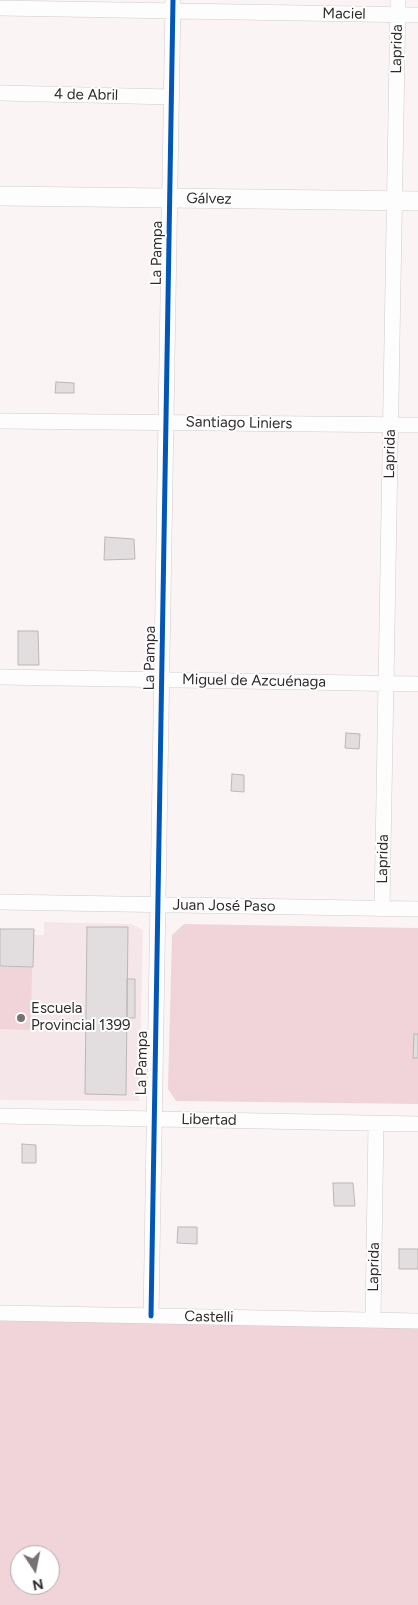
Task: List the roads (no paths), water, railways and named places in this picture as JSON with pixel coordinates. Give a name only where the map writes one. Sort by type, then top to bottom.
[{"type":"main road","name":"Gálvez","points":[[0,196],[418,201]]},
{"type":"street","name":"Maciel","points":[[0,8],[173,5],[398,7],[418,15]]},
{"type":"street","name":"La Pampa","points":[[151,1316],[173,5]]},
{"type":"street","name":"Laprida","points":[[382,909],[398,7]]},
{"type":"street","name":"4 de Abril","points":[[0,93],[172,97]]},
{"type":"street","name":"Santiago Liniers","points":[[0,421],[418,425]]},
{"type":"street","name":"Miguel de Azcuénaga","points":[[0,677],[418,684]]},
{"type":"street","name":"Juan José Paso","points":[[0,902],[418,909]]},
{"type":"street","name":"Libertad","points":[[0,1116],[418,1124]]},
{"type":"street","name":"Laprida","points":[[373,1320],[376,1123]]},
{"type":"street","name":"Castelli","points":[[0,1313],[418,1321]]},
{"type":"place","name":"Escuela Provincial 1399","points":[[21,1018]]}]
